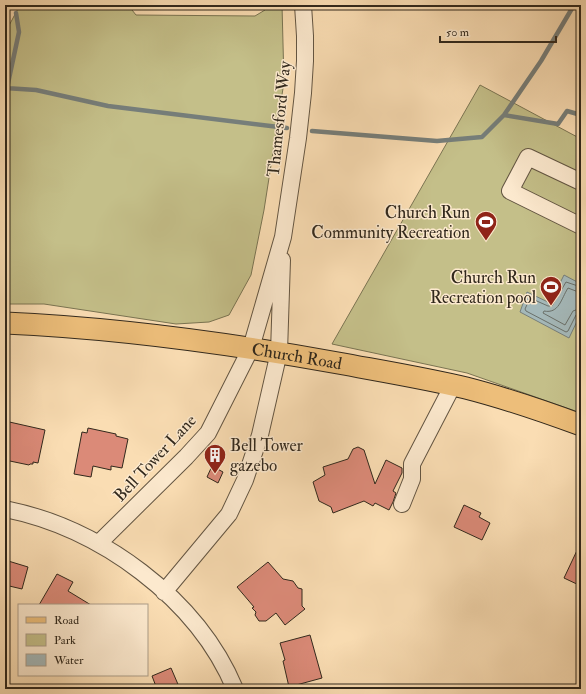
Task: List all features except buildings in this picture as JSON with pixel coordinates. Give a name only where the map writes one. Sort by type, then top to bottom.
[{"type":"main road","name":"Church Road","points":[[5,323],[114,331],[279,352],[453,385],[526,405],[581,425]]},
{"type":"street","name":"Thamesford Way","points":[[279,352],[283,237],[298,138],[303,93],[305,36],[303,5]]},
{"type":"street","points":[[581,182],[528,157],[510,191],[581,226]]},
{"type":"street","name":"Thamesford Way","points":[[251,348],[283,237]]},
{"type":"street","name":"Bell Tower Lane","points":[[99,543],[186,457],[208,433],[251,348]]},
{"type":"street","points":[[164,592],[229,514],[245,480],[260,435],[279,352]]},
{"type":"street","points":[[402,504],[412,478],[412,464],[453,385]]},
{"type":"street","points":[[5,509],[56,524],[99,543],[135,567],[173,600],[197,627],[216,652],[235,689]]},
{"type":"green space","points":[[20,5],[128,5],[136,15],[255,16],[265,10],[266,5],[282,5],[284,82],[264,210],[251,275],[229,315],[209,322],[176,324],[44,304],[5,304],[5,33]]},
{"type":"green space","name":"Church Run Community Recreation","points":[[480,85],[581,139],[581,413],[467,373],[332,344]]},
{"type":"water","name":"Church Run Recreation pool","points":[[564,275],[581,284],[581,313],[569,338],[520,312],[527,292],[550,303]]},
{"type":"waterway","points":[[312,131],[437,141],[482,137],[504,115],[541,61],[574,5]]},
{"type":"waterway","points":[[7,88],[19,32],[16,13]]},
{"type":"waterway","points":[[5,88],[36,90],[108,106],[287,128]]},
{"type":"waterway","points":[[504,115],[558,124],[567,111],[581,115]]},
{"type":"place","name":"Church Run Community Recreation","points":[[486,242]]},
{"type":"place","name":"Church Run Recreation pool","points":[[551,306]]},
{"type":"place","name":"Bell Tower gazebo","points":[[215,474]]}]
